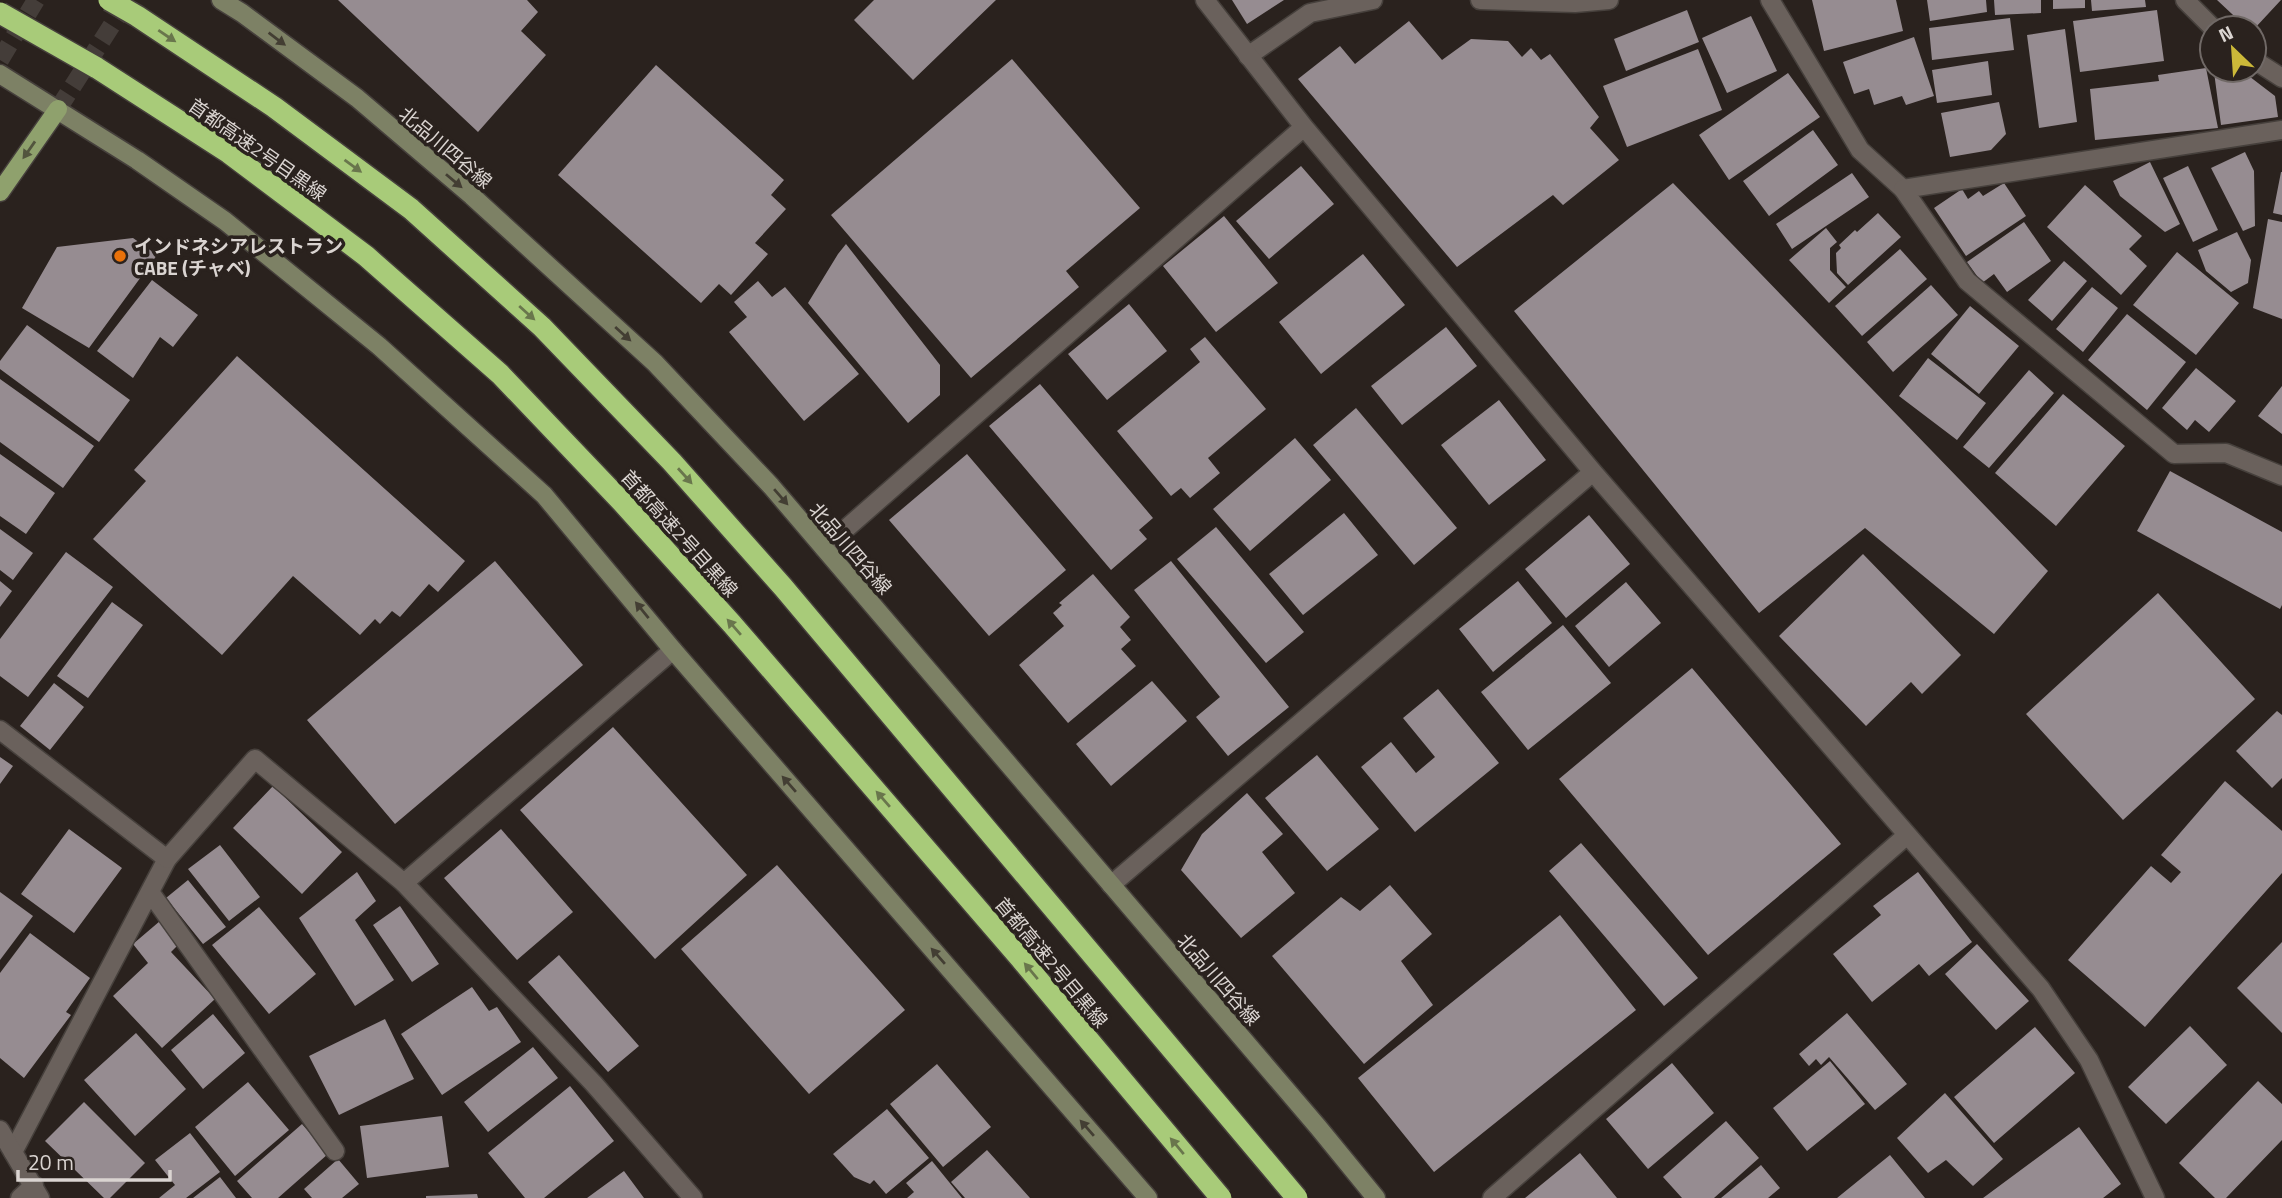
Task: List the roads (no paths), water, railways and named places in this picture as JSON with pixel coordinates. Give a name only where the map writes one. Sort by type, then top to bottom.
[{"type":"highway","name":"首都高速2号目黒線","points":[[109,0],[274,107],[411,209],[542,327],[672,462],[783,587],[1297,1198]]},
{"type":"highway","name":"首都高速2号目黒線","points":[[0,13],[97,68],[229,153],[366,256],[499,374],[621,501],[732,624],[1011,948],[1221,1198]]},
{"type":"main road","name":"北品川四谷線","points":[[220,0],[242,13],[357,99],[472,196],[655,363],[771,486],[1376,1198]]},
{"type":"main road","points":[[0,74],[137,160],[225,220],[379,346],[544,495],[673,650],[1147,1198]]},
{"type":"main road","points":[[0,191],[58,109]]},
{"type":"street","points":[[1205,0],[1304,127],[1593,472],[2041,989],[2089,1060],[2155,1198]]},
{"type":"street","points":[[1248,56],[1310,13],[1373,0]]},
{"type":"street","points":[[1480,0],[1575,3],[1609,0]]},
{"type":"street","points":[[1770,0],[1860,150],[1903,189],[1967,281],[2174,454],[2226,453],[2282,476]]},
{"type":"street","points":[[2185,0],[2199,14]]},
{"type":"street","points":[[824,548],[1304,127]]},
{"type":"street","points":[[1903,189],[2282,130]]},
{"type":"street","points":[[1111,885],[1593,472]]},
{"type":"street","points":[[404,883],[673,650]]},
{"type":"street","points":[[0,730],[167,859]]},
{"type":"street","points":[[13,1152],[167,859],[256,759],[404,883],[593,1084],[693,1198]]},
{"type":"street","points":[[1492,1198],[1906,836]]},
{"type":"street","points":[[150,892],[335,1151]]},
{"type":"street","points":[[0,1130],[37,1192]]},
{"type":"street","points":[[20,1198],[37,1192],[54,1198]]},
{"type":"tunnel","points":[[0,60],[36,0]]},
{"type":"tunnel","points":[[58,109],[128,0]]},
{"type":"place","name":"インドネシアレストラン CABE (チャベ)","points":[[120,256]]}]
